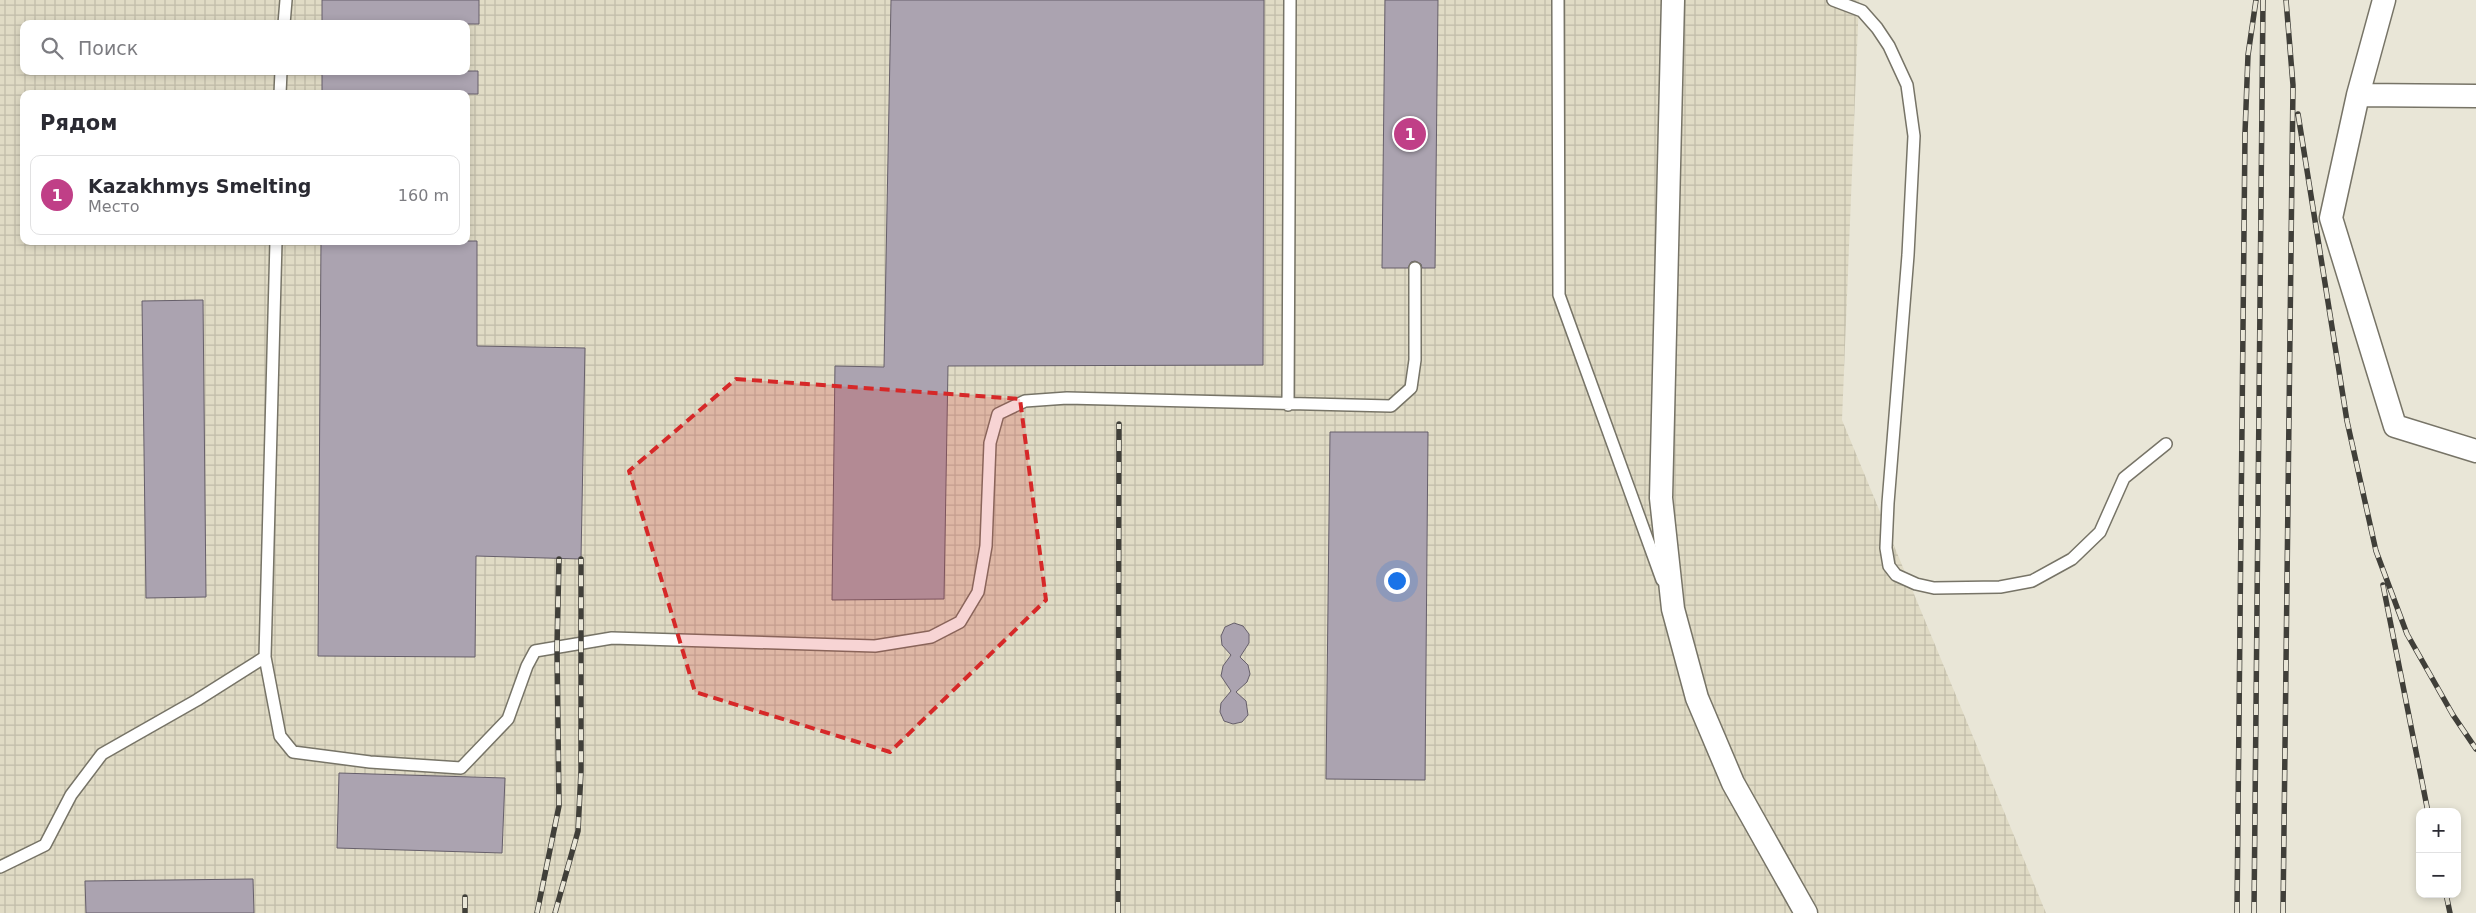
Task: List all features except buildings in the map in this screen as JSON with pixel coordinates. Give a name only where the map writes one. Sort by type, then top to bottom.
[{"type":"street","points":[[1673,0],[1661,498],[1673,610],[1697,698],[1733,783],[1806,913]]},
{"type":"street","points":[[2384,0],[2358,95],[2331,218],[2395,426],[2476,451]]},
{"type":"street","points":[[2358,95],[2476,96]]},
{"type":"lane","points":[[284,20],[286,0]]},
{"type":"lane","points":[[1288,405],[1290,0]]},
{"type":"lane","points":[[1558,0],[1559,295],[1673,610]]},
{"type":"lane","points":[[1833,0],[1862,11],[1878,28],[1889,46],[1906,85],[1914,136],[1908,255],[1886,548],[1889,566],[1896,575],[1916,584],[1934,588],[2000,587],[2032,581],[2072,559],[2100,532],[2124,478],[2166,444]]},
{"type":"lane","points":[[280,90],[281,75]]},
{"type":"lane","points":[[276,245],[265,658],[280,736],[294,752],[370,762],[461,768],[508,720],[527,666],[536,651],[612,638],[875,646],[931,637],[960,622],[978,592],[986,546],[990,443],[998,414],[1025,401],[1067,398],[1288,405],[1392,406],[1411,388],[1415,360],[1415,268]]},
{"type":"lane","points":[[0,867],[45,845],[71,795],[102,754],[197,700],[265,658]]},
{"type":"highlighted area","points":[[736,379],[1020,399],[1046,600],[890,752],[695,692],[629,471]]},
{"type":"shaded area","points":[[0,0],[1859,0],[1842,420],[2046,913],[0,913]]},
{"type":"railway","points":[[2237,913],[2245,133],[2248,55],[2256,0]]},
{"type":"railway","points":[[2254,913],[2263,0]]},
{"type":"railway","points":[[2283,913],[2293,85],[2286,0]]},
{"type":"railway","points":[[2298,114],[2347,421],[2376,551],[2407,634],[2453,715],[2476,749]]},
{"type":"railway","points":[[1118,913],[1119,424]]},
{"type":"railway","points":[[537,913],[559,806],[557,647],[559,559]]},
{"type":"railway","points":[[555,913],[578,831],[581,771],[581,559]]},
{"type":"railway","points":[[2383,585],[2427,808]]},
{"type":"railway","points":[[465,897],[465,913]]},
{"type":"railway","points":[[2447,898],[2450,913]]},
{"type":"place","name":"Kazakhmys Smelting","points":[[1410,134]]}]
